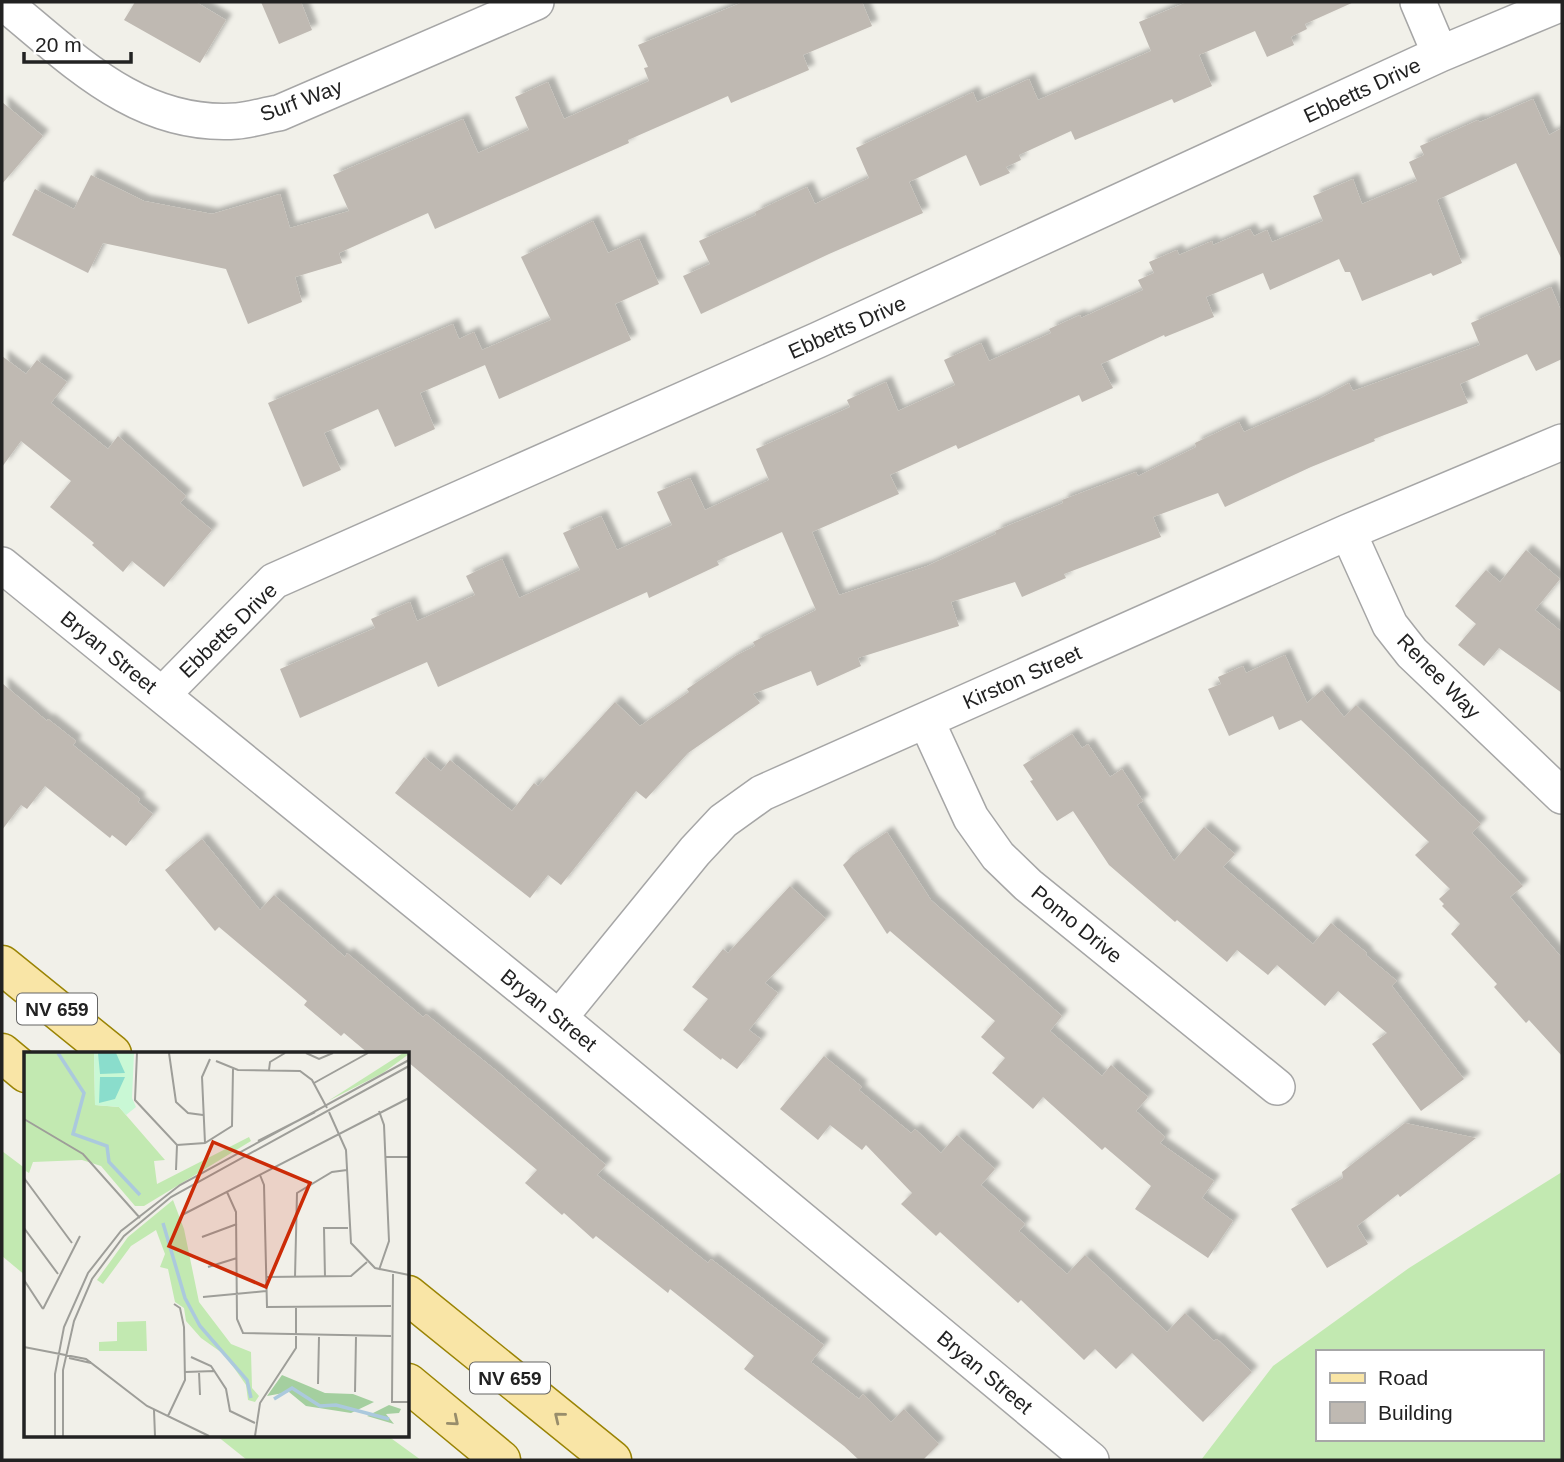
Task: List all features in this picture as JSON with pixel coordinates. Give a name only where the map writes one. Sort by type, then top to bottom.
[{"type":"main road","name":"NV 659","points":[[2,965],[110,1052]]},
{"type":"main road","points":[[2,1053],[24,1071]]},
{"type":"main road","name":"NV 659","points":[[410,1297],[611,1460]]},
{"type":"main road","name":"NV 659","points":[[410,1384],[501,1460]]},
{"type":"street","name":"Surf Way","points":[[16,6],[111,89],[146,107],[191,119],[237,121],[279,113],[536,2]]},
{"type":"street","points":[[1418,2],[1440,54]]},
{"type":"street","name":"Ebbetts Drive","points":[[162,695],[274,582],[818,340],[1440,54],[1562,3]]},
{"type":"street","name":"Kirston Street","points":[[559,1018],[695,851],[723,821],[762,793],[1348,533],[1562,442]]},
{"type":"street","name":"Renee Way","points":[[1348,533],[1390,625],[1412,653],[1562,796]]},
{"type":"street","name":"Bryan Street","points":[[2,565],[559,1018],[1091,1460]]},
{"type":"street","name":"Pomo Drive","points":[[926,720],[971,818],[998,856],[1028,885],[1277,1087]]},
{"type":"green space","points":[[2,1151],[24,1168],[24,1274],[2,1256]]},
{"type":"green space","points":[[1562,1172],[1562,1460],[1201,1460],[1273,1366],[1409,1268]]},
{"type":"green space","points":[[220,1438],[391,1438],[421,1460],[247,1460]]},
{"type":"building","points":[[135,2],[196,2],[226,20],[200,63],[124,20]]},
{"type":"building","points":[[261,2],[301,2],[312,30],[279,44]]},
{"type":"building","points":[[743,2],[862,2],[872,26],[803,55],[809,70],[731,103],[728,96],[435,229],[428,213],[339,253],[342,263],[295,277],[302,302],[248,324],[226,269],[103,243],[88,273],[12,235],[35,189],[74,209],[91,175],[144,201],[212,214],[280,194],[290,228],[349,211],[333,175],[463,119],[478,153],[529,130],[515,97],[548,82],[564,119],[649,81],[644,68],[648,67],[638,45]]},
{"type":"building","points":[[1187,2],[1354,2],[1305,24],[1307,29],[1291,37],[1294,45],[1267,57],[1255,31],[1199,55],[1212,86],[1174,103],[1172,99],[1075,140],[1071,131],[1019,155],[1021,160],[1006,167],[1010,173],[980,186],[966,155],[909,182],[923,213],[701,314],[683,276],[710,264],[699,241],[756,215],[755,212],[807,187],[815,204],[869,178],[856,148],[973,92],[977,102],[1029,79],[1038,100],[1151,51],[1139,22]]},
{"type":"building","points":[[1533,99],[1549,135],[1562,128],[1562,260],[1516,163],[1437,200],[1462,263],[1362,301],[1350,272],[1345,272],[1339,259],[1270,290],[1263,273],[1206,297],[1214,317],[1165,337],[1164,335],[1101,364],[1113,388],[1082,402],[1079,395],[958,449],[956,445],[890,475],[899,494],[812,532],[839,595],[927,566],[996,534],[995,531],[1063,503],[1062,500],[1136,472],[1138,476],[1196,447],[1195,443],[1239,422],[1244,432],[1349,383],[1353,391],[1480,345],[1471,323],[1551,287],[1562,313],[1562,359],[1536,371],[1527,354],[1460,384],[1468,403],[1374,439],[1375,441],[1225,507],[1218,493],[1153,517],[1161,537],[1064,574],[1066,578],[1022,597],[1015,582],[951,602],[959,626],[858,658],[861,666],[817,686],[811,671],[753,694],[760,703],[688,753],[646,799],[636,791],[561,885],[548,875],[530,898],[395,793],[424,757],[441,771],[450,760],[512,811],[534,783],[538,786],[615,702],[640,726],[689,692],[687,689],[755,646],[753,642],[816,610],[782,532],[717,561],[719,565],[649,598],[647,592],[438,687],[427,662],[300,718],[280,669],[375,628],[371,619],[410,602],[417,621],[475,595],[466,576],[502,559],[519,598],[580,570],[563,533],[601,516],[617,550],[672,525],[657,492],[690,478],[705,510],[769,480],[756,449],[850,407],[847,400],[886,382],[898,411],[955,385],[944,360],[981,343],[989,361],[1051,333],[1049,329],[1080,315],[1081,318],[1143,290],[1138,280],[1154,273],[1149,262],[1177,250],[1179,255],[1212,241],[1213,245],[1250,229],[1254,236],[1267,230],[1272,242],[1323,221],[1313,196],[1353,179],[1362,204],[1417,181],[1409,162],[1424,155],[1420,146]]},
{"type":"building","points":[[2,102],[43,136],[2,184]]},
{"type":"building","points":[[593,221],[608,253],[639,239],[659,284],[615,304],[631,340],[499,399],[485,365],[420,393],[435,429],[395,447],[378,409],[324,433],[341,470],[303,487],[268,403],[453,324],[459,339],[474,332],[482,350],[551,320],[521,257]]},
{"type":"building","points":[[2,356],[26,374],[37,360],[67,382],[51,403],[108,449],[118,436],[186,496],[180,503],[212,530],[164,587],[132,561],[123,572],[92,545],[94,543],[50,507],[71,481],[21,441],[2,467]]},
{"type":"building","points":[[1526,550],[1560,579],[1535,610],[1562,632],[1562,693],[1499,648],[1484,666],[1458,645],[1476,624],[1455,606],[1486,570],[1500,582]]},
{"type":"building","points":[[1285,655],[1307,703],[1322,690],[1344,717],[1356,705],[1481,824],[1472,833],[1523,886],[1510,897],[1562,958],[1562,1056],[1529,1020],[1526,1023],[1494,987],[1497,984],[1451,934],[1460,924],[1442,906],[1444,904],[1439,899],[1450,889],[1415,855],[1429,842],[1301,720],[1279,730],[1273,716],[1229,736],[1208,689],[1221,684],[1218,677],[1243,666],[1246,673]]},
{"type":"building","points":[[2,683],[47,721],[48,719],[76,741],[73,745],[140,799],[138,802],[153,814],[126,846],[112,835],[110,838],[45,786],[27,809],[21,805],[2,830]]},
{"type":"building","points":[[1072,734],[1082,748],[1088,744],[1110,777],[1122,769],[1143,801],[1137,805],[1174,861],[1204,827],[1235,854],[1223,867],[1313,944],[1331,923],[1367,953],[1366,955],[1397,981],[1392,986],[1464,1079],[1421,1111],[1372,1044],[1387,1033],[1338,991],[1325,1006],[1277,965],[1268,975],[1237,950],[1227,962],[1177,920],[1175,922],[1109,865],[1073,811],[1057,821],[1030,781],[1033,780],[1023,765]]},
{"type":"building","points":[[887,832],[931,900],[1062,1016],[1050,1031],[1102,1076],[1111,1065],[1148,1097],[1136,1111],[1165,1137],[1160,1143],[1214,1181],[1202,1198],[1233,1221],[1208,1258],[1135,1209],[1151,1186],[1105,1147],[1102,1150],[1043,1097],[1033,1109],[992,1073],[1005,1058],[981,1037],[995,1021],[890,931],[887,934],[843,865]]},
{"type":"building","points":[[202,839],[260,910],[274,895],[345,957],[347,953],[423,1017],[426,1014],[606,1165],[597,1175],[708,1263],[711,1259],[824,1345],[811,1362],[859,1399],[863,1394],[891,1422],[904,1409],[939,1444],[923,1460],[859,1460],[744,1369],[754,1356],[670,1289],[668,1293],[596,1236],[593,1239],[525,1183],[537,1170],[410,1064],[410,1052],[367,1052],[344,1033],[341,1036],[304,1005],[307,1001],[219,927],[215,931],[165,870]]},
{"type":"building","points":[[790,886],[826,919],[765,983],[778,993],[749,1030],[761,1039],[737,1069],[683,1030],[708,999],[692,987],[723,949],[728,953]]},
{"type":"building","points":[[824,1056],[862,1087],[859,1090],[911,1133],[915,1129],[941,1153],[957,1135],[995,1169],[981,1185],[1025,1224],[1019,1231],[1067,1274],[1085,1255],[1167,1332],[1185,1313],[1252,1372],[1203,1422],[1132,1353],[1116,1369],[1095,1349],[1084,1360],[1021,1300],[1018,1303],[940,1232],[936,1236],[901,1204],[912,1193],[866,1145],[862,1150],[830,1125],[818,1140],[780,1109]]},
{"type":"building","points":[[1405,1123],[1476,1138],[1400,1197],[1398,1194],[1357,1226],[1368,1244],[1327,1268],[1291,1209],[1343,1178],[1342,1172]]}]
